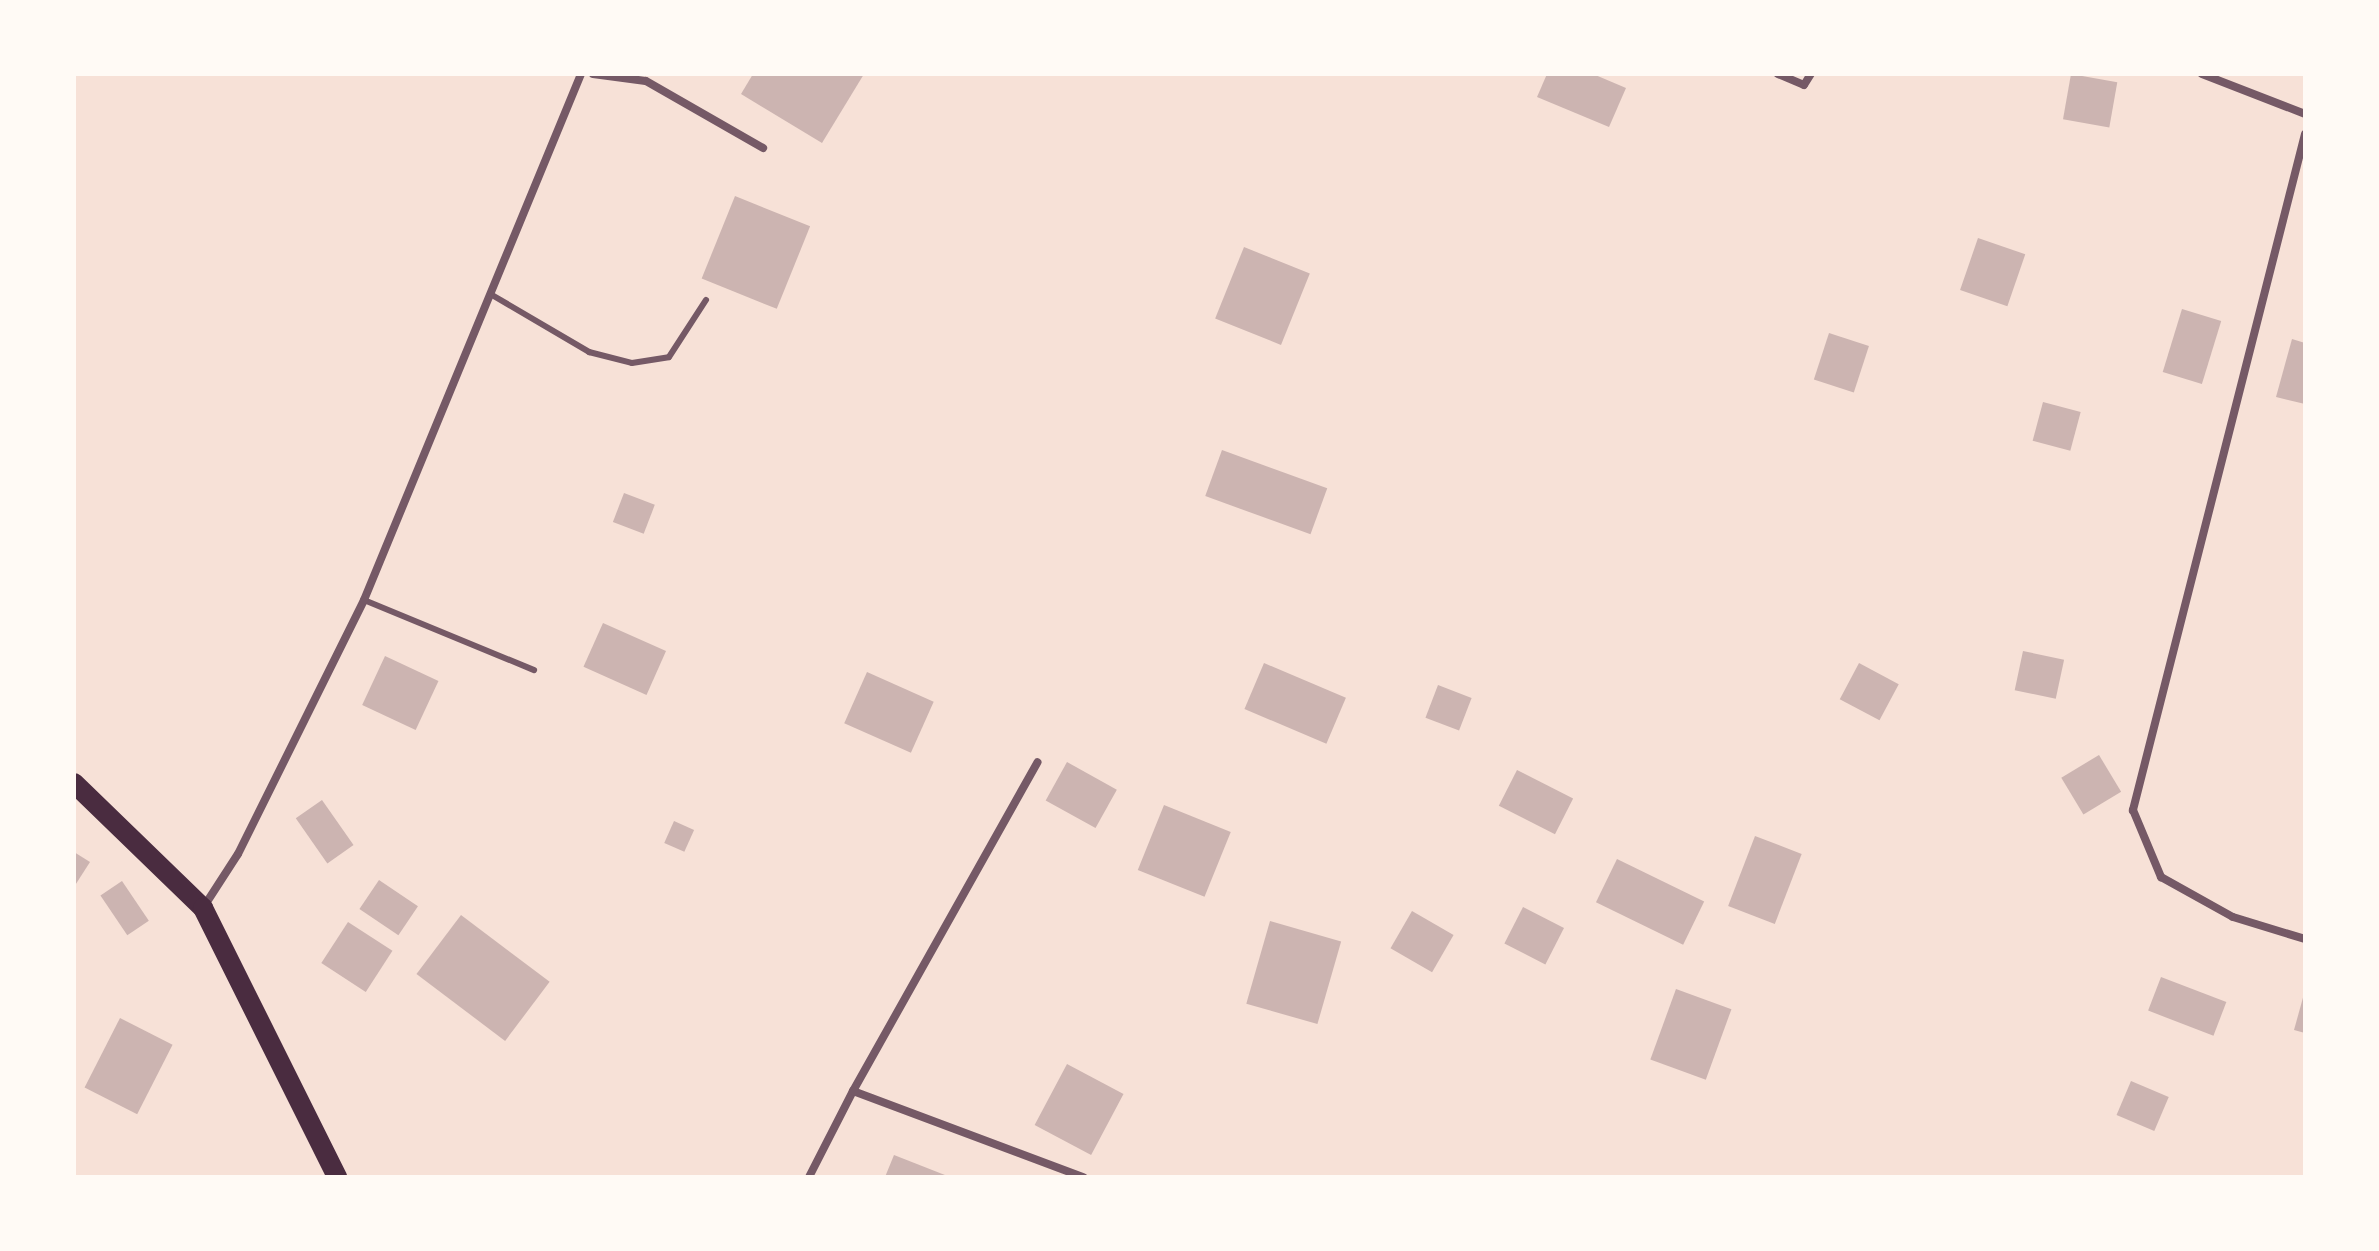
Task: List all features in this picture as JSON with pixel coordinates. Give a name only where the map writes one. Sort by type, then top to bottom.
[{"type":"main road","points":[[74,783],[203,908],[337,1177]]},
{"type":"street","points":[[203,908],[238,854],[364,600],[581,74]]},
{"type":"street","points":[[593,74],[646,81],[763,148]]},
{"type":"street","points":[[1778,74],[1804,85],[1811,74]]},
{"type":"street","points":[[2202,74],[2305,114]]},
{"type":"street","points":[[2305,134],[2133,810],[2161,877],[2233,917],[2305,939]]},
{"type":"street","points":[[809,1177],[853,1091],[1038,762]]},
{"type":"street","points":[[853,1091],[1083,1177]]},
{"type":"lane","points":[[492,295],[589,352],[632,363],[669,357],[706,300]]},
{"type":"lane","points":[[364,600],[534,670]]},
{"type":"building","points":[[753,74],[864,74],[822,143],[741,94]]},
{"type":"building","points":[[1547,74],[1593,74],[1626,88],[1609,127],[1537,97]]},
{"type":"building","points":[[2071,74],[2117,82],[2109,127],[2063,119]]},
{"type":"building","points":[[735,196],[810,226],[777,309],[702,279]]},
{"type":"building","points":[[1978,238],[2025,254],[2007,306],[1960,290]]},
{"type":"building","points":[[1244,247],[1310,274],[1281,345],[1215,318]]},
{"type":"building","points":[[2182,309],[2221,321],[2202,384],[2163,372]]},
{"type":"building","points":[[1829,333],[1869,346],[1854,393],[1814,380]]},
{"type":"building","points":[[2292,339],[2305,343],[2305,404],[2276,397]]},
{"type":"building","points":[[2043,402],[2081,412],[2070,451],[2033,441]]},
{"type":"building","points":[[1222,450],[1327,488],[1310,534],[1205,496]]},
{"type":"building","points":[[624,493],[655,505],[644,534],[613,522]]},
{"type":"building","points":[[603,623],[666,651],[647,695],[583,667]]},
{"type":"building","points":[[2023,651],[2064,660],[2056,699],[2015,690]]},
{"type":"building","points":[[385,656],[438,681],[416,730],[362,705]]},
{"type":"building","points":[[1264,663],[1346,698],[1326,744],[1244,709]]},
{"type":"building","points":[[1859,663],[1899,684],[1879,720],[1840,699]]},
{"type":"building","points":[[867,672],[934,702],[911,753],[844,723]]},
{"type":"building","points":[[1438,685],[1472,698],[1459,731],[1425,718]]},
{"type":"building","points":[[2099,755],[2121,792],[2083,815],[2061,778]]},
{"type":"building","points":[[1067,762],[1117,790],[1096,828],[1046,800]]},
{"type":"building","points":[[1517,770],[1573,799],[1555,834],[1499,806]]},
{"type":"building","points":[[322,800],[354,845],[327,863],[296,818]]},
{"type":"building","points":[[1164,805],[1231,832],[1205,897],[1138,870]]},
{"type":"building","points":[[674,821],[694,830],[684,852],[664,843]]},
{"type":"building","points":[[1755,836],[1802,854],[1775,924],[1728,906]]},
{"type":"building","points":[[74,852],[90,862],[74,887]]},
{"type":"building","points":[[1617,859],[1704,902],[1683,945],[1596,902]]},
{"type":"building","points":[[379,880],[418,906],[398,935],[359,909]]},
{"type":"building","points":[[122,881],[149,921],[127,935],[100,896]]},
{"type":"building","points":[[1523,907],[1564,928],[1545,964],[1504,944]]},
{"type":"building","points":[[1412,911],[1454,935],[1432,972],[1390,948]]},
{"type":"building","points":[[461,915],[550,982],[505,1041],[416,974]]},
{"type":"building","points":[[1270,921],[1341,941],[1317,1024],[1246,1004]]},
{"type":"building","points":[[348,922],[392,951],[366,992],[321,963]]},
{"type":"building","points":[[2161,977],[2226,1002],[2213,1036],[2148,1011]]},
{"type":"building","points":[[1676,989],[1731,1009],[1706,1080],[1650,1059]]},
{"type":"building","points":[[2305,995],[2305,1033],[2294,1030]]},
{"type":"building","points":[[120,1018],[173,1045],[137,1114],[85,1087]]},
{"type":"building","points":[[1067,1064],[1124,1094],[1091,1155],[1035,1125]]},
{"type":"building","points":[[2131,1081],[2169,1097],[2154,1131],[2117,1115]]},
{"type":"building","points":[[894,1155],[950,1177],[885,1177]]}]
